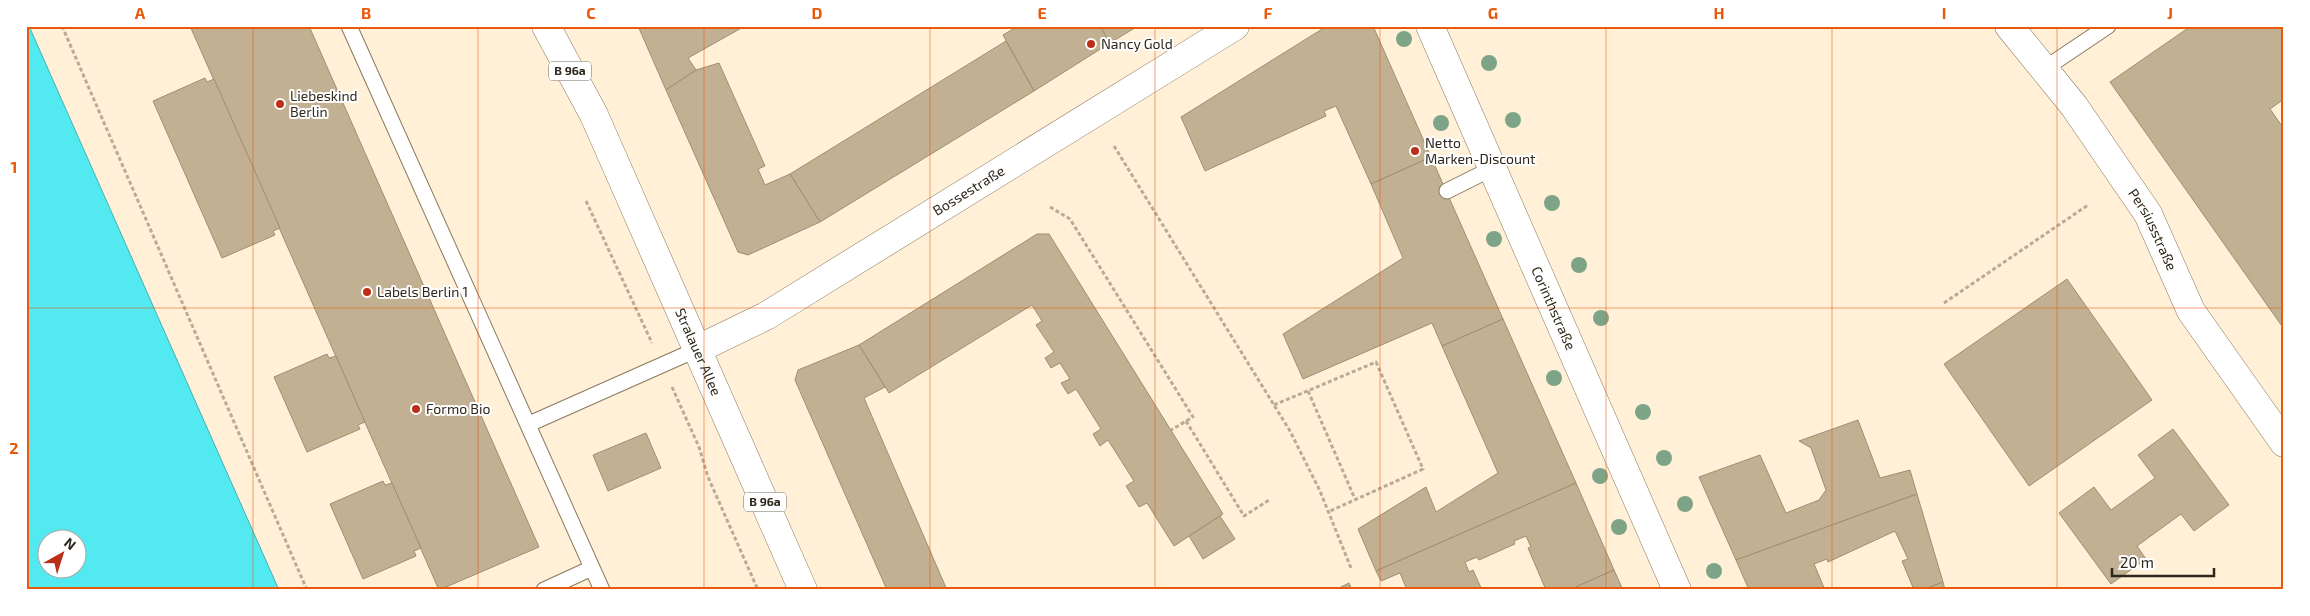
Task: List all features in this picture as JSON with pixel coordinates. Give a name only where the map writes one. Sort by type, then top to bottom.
[{"type":"street","name":"Stralauer Allee","points":[[546,26],[594,115],[803,590]]},
{"type":"street","name":"Stralauer Allee","points":[[569,26],[594,115]]},
{"type":"street","name":"Bossestraße","points":[[698,348],[766,316],[1235,26]]},
{"type":"street","name":"Corinthstraße","points":[[1430,26],[1678,590]]},
{"type":"street","name":"Persiusstraße","points":[[2008,26],[2074,106],[2148,214],[2191,311],[2284,443]]},
{"type":"lane","points":[[349,26],[602,590]]},
{"type":"lane","points":[[2044,69],[2108,26]]},
{"type":"lane","points":[[1447,191],[1492,169]]},
{"type":"lane","points":[[529,424],[698,348]]},
{"type":"lane","points":[[544,590],[592,568]]},
{"type":"path","points":[[62,26],[307,590]]},
{"type":"path","points":[[1114,146],[1290,431],[1328,512],[1351,568]]},
{"type":"path","points":[[586,201],[629,290]]},
{"type":"path","points":[[1050,206],[1070,218],[1193,417],[1170,430]]},
{"type":"path","points":[[1944,303],[2088,206]]},
{"type":"path","points":[[1274,405],[1376,362],[1423,469],[1328,512]]},
{"type":"path","points":[[1308,391],[1356,499]]},
{"type":"path","points":[[1186,421],[1244,516],[1269,500]]},
{"type":"path","points":[[696,442],[708,477],[758,590]]},
{"type":"water","points":[[26,26],[29,26],[279,590],[26,590]]},
{"type":"building","name":"Labels Berlin 1","points":[[190,26],[309,26],[539,547],[439,590]]},
{"type":"building","points":[[638,26],[745,26],[688,58],[696,70],[666,90]]},
{"type":"building","points":[[1018,26],[1100,26],[1110,43],[1034,91],[1003,35]]},
{"type":"building","points":[[1100,26],[1138,26],[1110,43]]},
{"type":"building","points":[[1327,26],[1373,26],[1431,157],[1371,184],[1336,106],[1324,111],[1326,116],[1205,171],[1181,117]]},
{"type":"building","points":[[2191,26],[2284,26],[2284,99],[2270,109],[2284,129],[2284,329],[2110,82]]},
{"type":"building","points":[[1006,41],[1034,91],[820,222],[790,174]]},
{"type":"building","points":[[719,63],[765,166],[758,169],[765,185],[790,174],[820,222],[748,255],[738,252],[666,90],[696,70]]},
{"type":"building","points":[[205,78],[207,82],[214,79],[280,228],[273,231],[275,235],[222,258],[153,101]]},
{"type":"building","points":[[1431,157],[1503,319],[1442,346],[1432,323],[1303,379],[1283,334],[1403,258],[1371,184]]},
{"type":"building","points":[[1037,234],[1049,234],[1223,514],[1174,546],[1147,503],[1139,507],[1126,486],[1134,481],[1108,440],[1100,446],[1093,434],[1101,429],[1076,389],[1068,394],[1061,383],[1070,379],[1060,363],[1051,368],[1045,358],[1054,352],[1036,325],[1042,321],[1032,305],[889,393],[859,345]]},
{"type":"building","points":[[2067,279],[2152,400],[2029,486],[1944,364]]},
{"type":"building","points":[[1503,319],[1576,483],[1376,571],[1358,529],[1426,487],[1436,512],[1498,473],[1442,346]]},
{"type":"building","points":[[859,345],[885,387],[864,398],[947,590],[887,590],[795,380],[798,370]]},
{"type":"building","points":[[327,354],[329,358],[336,356],[365,422],[358,425],[360,429],[307,452],[274,377]]},
{"type":"building","points":[[1858,420],[1880,478],[1910,470],[1917,494],[1736,560],[1699,477],[1760,455],[1786,513],[1819,500],[1826,490],[1811,448],[1799,441]]},
{"type":"building","points":[[2173,429],[2229,505],[2194,531],[2181,514],[2137,546],[2146,559],[2111,584],[2059,513],[2094,487],[2111,510],[2155,478],[2138,455]]},
{"type":"building","points":[[646,433],[661,468],[608,491],[593,455]]},
{"type":"building","points":[[383,481],[385,485],[392,483],[421,548],[414,551],[416,556],[363,579],[330,504]]},
{"type":"building","points":[[1576,483],[1614,570],[1569,590],[1546,590],[1528,548],[1531,547],[1526,536],[1514,541],[1515,544],[1479,560],[1477,557],[1465,562],[1469,572],[1473,570],[1482,590],[1407,590],[1400,573],[1381,581],[1376,571]]},
{"type":"building","points":[[1917,494],[1943,582],[1922,590],[1914,590],[1902,561],[1908,559],[1895,531],[1828,562],[1827,559],[1814,564],[1825,590],[1749,590],[1736,560]]},
{"type":"building","points":[[1220,516],[1235,539],[1203,559],[1189,536]]},
{"type":"building","points":[[1614,570],[1623,590],[1569,590]]},
{"type":"building","points":[[1943,582],[1945,590],[1922,590]]},
{"type":"building","points":[[1349,583],[1352,590],[1335,590]]},
{"type":"place","name":"Nancy Gold","points":[[1091,44]]},
{"type":"place","name":"Liebeskind Berlin","points":[[280,104]]},
{"type":"place","name":"Netto Marken-Discount","points":[[1415,151]]},
{"type":"place","name":"Labels Berlin 1","points":[[367,292]]},
{"type":"place","name":"Formo Bio","points":[[416,409]]}]
